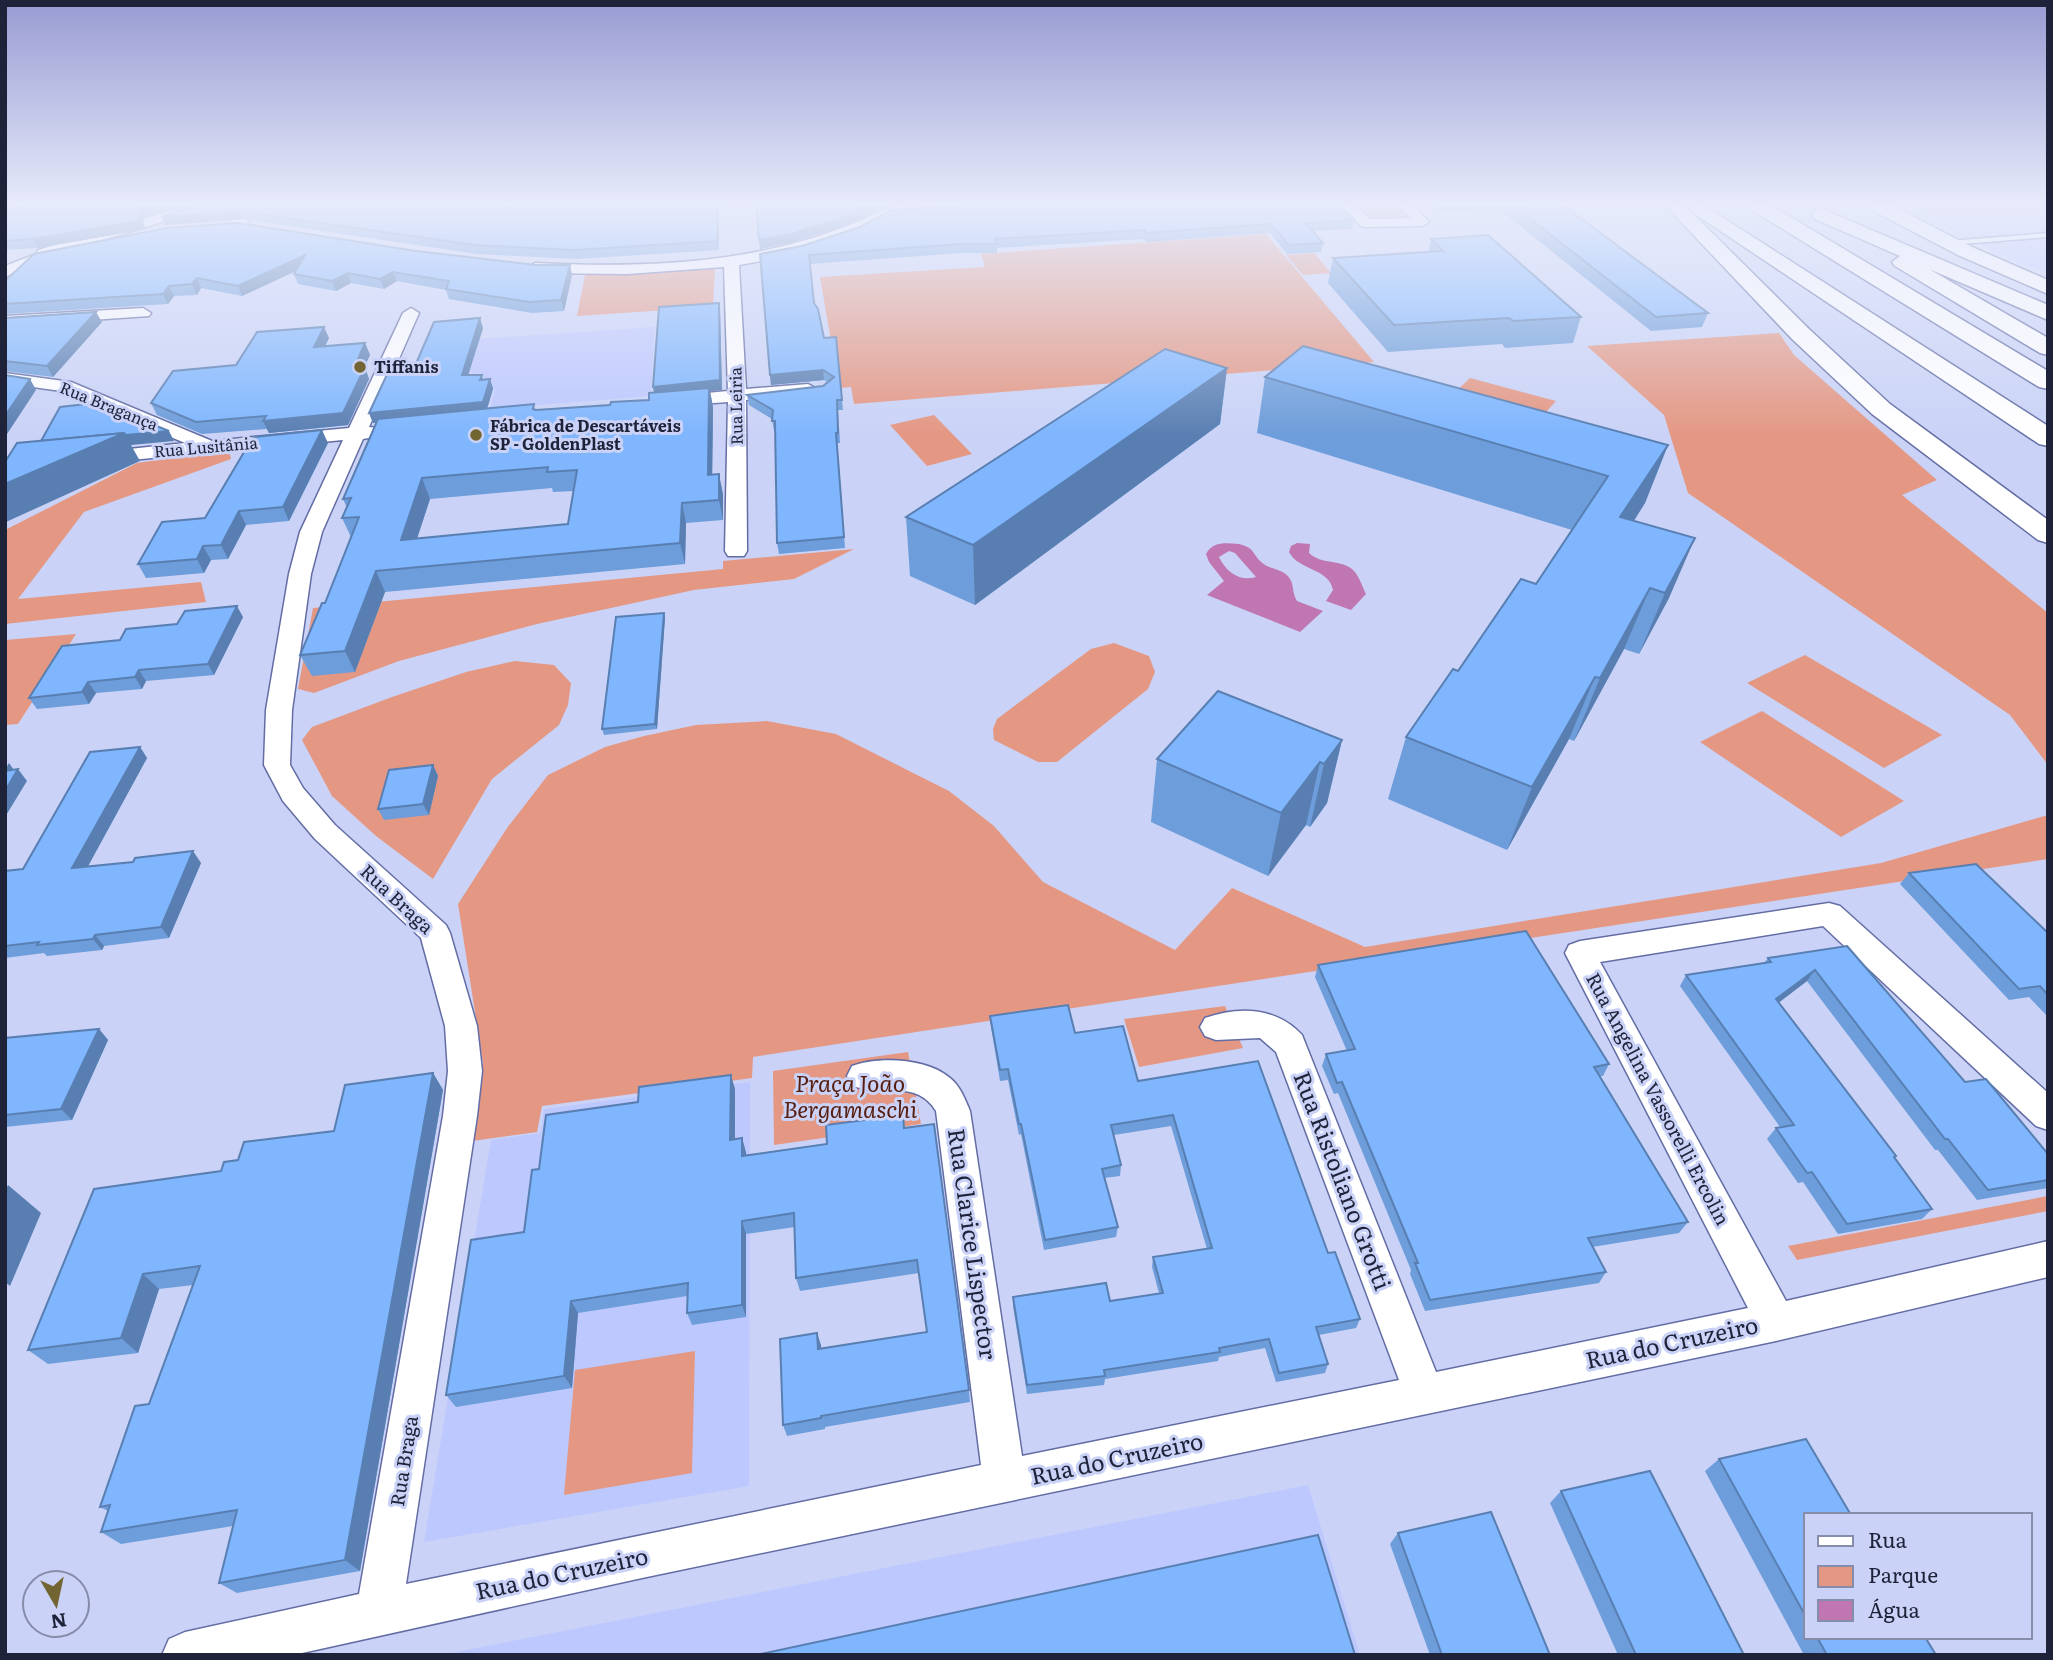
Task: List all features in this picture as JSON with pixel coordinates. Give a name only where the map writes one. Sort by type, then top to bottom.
[{"type":"main road","points":[[1747,280],[1795,330],[1874,402],[1931,449],[2048,534]]},
{"type":"main road","points":[[1810,280],[2048,438]]},
{"type":"main road","points":[[1857,280],[2042,391]]},
{"type":"main road","points":[[1874,280],[2042,391]]},
{"type":"main road","points":[[1933,280],[2048,348]]},
{"type":"main road","points":[[1973,280],[2048,313]]},
{"type":"main road","points":[[2031,280],[2048,288]]},
{"type":"street","name":"Rua Leiria","points":[[732,280],[737,394],[736,551]]},
{"type":"street","points":[[5,321],[143,313]]},
{"type":"street","name":"Rua Braga","points":[[379,1613],[460,1116],[465,1071],[461,1026],[435,933],[325,832],[293,794],[277,765],[276,736],[300,574],[311,532],[371,432],[411,313]]},
{"type":"street","name":"Rua Bragança","points":[[5,377],[65,386],[210,447]]},
{"type":"street","points":[[656,403],[824,388]]},
{"type":"street","name":"Rua Lusitânia","points":[[74,460],[371,432]]},
{"type":"street","name":"Rua Angelina Vassorelli Ercolin","points":[[1776,1322],[1580,953],[1829,914],[2048,1115]]},
{"type":"street","name":"Rua Ristoliano Grotti","points":[[1216,1027],[1263,1023],[1283,1035],[1290,1045],[1392,1315],[1425,1394]]},
{"type":"street","name":"Rua Clarice Lispector","points":[[863,1076],[922,1077],[936,1084],[948,1096],[953,1111],[1005,1482]]},
{"type":"street","name":"Rua do Cruzeiro","points":[[185,1655],[1776,1322],[2048,1259]]},
{"type":"shaded area","points":[[655,327],[651,396],[490,409],[495,389],[469,385],[473,373],[465,373],[477,339]]},
{"type":"shaded area","points":[[750,1082],[749,1486],[424,1542],[491,1140],[541,1133],[544,1109]]},
{"type":"shaded area","points":[[1308,1485],[1360,1655],[441,1655]]},
{"type":"green space","points":[[584,280],[714,280],[713,307],[577,316]]},
{"type":"green space","points":[[821,280],[1305,280],[1374,362],[854,404],[851,387],[839,388]]},
{"type":"green space","points":[[1779,333],[1794,355],[1937,480],[1902,495],[2048,613],[2048,765],[2010,715],[1688,493],[1664,415],[1587,346]]},
{"type":"green space","points":[[1470,378],[1556,401],[1536,423],[1449,398]]},
{"type":"green space","points":[[934,415],[972,454],[927,466],[890,425]]},
{"type":"green space","points":[[229,450],[231,459],[84,512],[18,599],[201,582],[206,602],[5,624],[5,530],[137,463]]},
{"type":"green space","points":[[854,549],[794,579],[694,590],[537,624],[399,661],[314,693],[298,689],[313,608],[723,569],[723,561]]},
{"type":"green space","points":[[76,634],[18,724],[5,725],[5,640]]},
{"type":"green space","points":[[1114,643],[1149,656],[1155,672],[1148,689],[1057,762],[1038,762],[994,740],[993,729],[997,719],[1091,649]]},
{"type":"green space","points":[[1805,655],[1942,735],[1884,768],[1747,683]]},
{"type":"green space","points":[[515,661],[554,665],[571,683],[568,705],[559,725],[492,779],[433,879],[376,836],[332,796],[302,740],[312,727],[392,697],[466,672]]},
{"type":"green space","points":[[1762,711],[1904,801],[1841,837],[1700,742]]},
{"type":"green space","points":[[767,721],[836,734],[949,791],[994,826],[1043,882],[1175,950],[1232,888],[1365,947],[1881,863],[2048,815],[2048,859],[753,1057],[752,1078],[542,1106],[537,1132],[472,1141],[483,1063],[458,904],[507,828],[548,775],[605,747],[696,725]]},
{"type":"green space","points":[[1225,1006],[1243,1048],[1139,1067],[1124,1019]]},
{"type":"green space","name":"Praça João Bergamaschi","points":[[908,1052],[921,1124],[774,1145],[773,1071]]},
{"type":"green space","points":[[2048,1196],[2048,1211],[1797,1260],[1788,1246]]},
{"type":"green space","points":[[695,1351],[692,1473],[564,1495],[575,1370]]},
{"type":"water","points":[[1297,543],[1310,544],[1309,553],[1314,557],[1342,564],[1354,571],[1366,594],[1351,610],[1326,601],[1333,590],[1330,583],[1326,577],[1300,563],[1289,552],[1291,546]]},
{"type":"water","points":[[1239,544],[1252,550],[1263,564],[1287,575],[1297,601],[1323,611],[1300,632],[1207,595],[1224,581],[1206,554],[1216,545]],"holes":[[[1229,551],[1235,553],[1256,577],[1239,577],[1225,567],[1219,557]]]},
{"type":"building","points":[[195,280],[192,284],[169,286],[163,294],[5,304],[5,281]]},
{"type":"building","points":[[210,280],[250,280],[238,286]]},
{"type":"building","points":[[446,280],[566,280],[561,300],[529,302],[446,289],[449,281]]},
{"type":"building","points":[[762,280],[812,280],[814,303],[818,309],[824,338],[836,337],[842,400],[837,400],[836,433],[844,537],[777,543],[773,410],[747,395],[823,386],[834,377],[823,370],[770,375]]},
{"type":"building","points":[[1353,280],[1540,280],[1581,317],[1513,321],[1509,318],[1394,325]]},
{"type":"building","points":[[1609,280],[1664,280],[1708,313],[1656,317]]},
{"type":"building","points":[[719,303],[720,380],[653,387],[659,307]]},
{"type":"building","points":[[96,312],[47,366],[5,361],[5,318]]},
{"type":"building","points":[[480,318],[462,375],[482,375],[480,380],[490,379],[483,402],[369,413],[390,368],[415,366],[434,322]]},
{"type":"building","points":[[324,327],[314,347],[365,343],[354,368],[365,367],[343,413],[263,421],[266,416],[196,422],[151,403],[173,371],[236,365],[257,332]]},
{"type":"building","points":[[1303,346],[1668,445],[1620,517],[1695,538],[1665,593],[1650,588],[1600,678],[1595,677],[1532,787],[1406,737],[1453,669],[1458,671],[1521,579],[1536,584],[1608,476],[1265,377]]},
{"type":"building","points":[[1165,349],[1227,368],[973,545],[906,517]]},
{"type":"building","points":[[5,375],[30,379],[5,416]]},
{"type":"building","points":[[709,388],[708,475],[719,474],[719,500],[682,503],[680,543],[376,571],[345,651],[300,655],[322,603],[325,603],[359,517],[342,518],[351,498],[343,499],[378,419],[534,404],[533,409],[536,410],[610,405],[611,402],[649,400],[649,393]],"holes":[[[548,467],[547,472],[577,470],[568,524],[401,540],[422,478]]]},
{"type":"building","points":[[95,403],[138,426],[142,420],[169,431],[41,441],[60,407]]},
{"type":"building","points":[[322,430],[283,507],[239,511],[221,545],[203,546],[197,559],[138,564],[162,522],[205,518],[253,437]]},
{"type":"building","points":[[124,433],[5,484],[5,462],[17,443]]},
{"type":"building","points":[[237,606],[208,664],[139,670],[135,677],[88,682],[82,692],[29,698],[62,646],[120,640],[126,629],[177,624],[185,611]]},
{"type":"building","points":[[664,613],[655,724],[602,729],[616,617]]},
{"type":"building","points":[[1218,691],[1342,740],[1324,764],[1320,762],[1281,813],[1157,759]]},
{"type":"building","points":[[140,747],[72,868],[133,862],[135,858],[193,851],[161,927],[95,935],[93,939],[5,946],[5,871],[23,869],[90,752]]},
{"type":"building","points":[[433,765],[423,804],[378,809],[389,770]]},
{"type":"building","points":[[18,769],[5,791],[5,771]]},
{"type":"building","points":[[1976,864],[2048,933],[2048,995],[2040,986],[2019,989],[1909,873]]},
{"type":"building","points":[[1526,931],[1609,1064],[1594,1067],[1688,1222],[1588,1238],[1606,1272],[1430,1300],[1415,1263],[1418,1263],[1342,1082],[1337,1083],[1326,1054],[1355,1049],[1318,965]]},
{"type":"building","points":[[1847,946],[1965,1082],[1986,1079],[2048,1154],[2048,1180],[1988,1190],[1948,1139],[1945,1139],[1815,970],[1776,999],[1896,1156],[1894,1157],[1932,1209],[1847,1224],[1812,1172],[1807,1173],[1776,1128],[1794,1125],[1686,975],[1771,962],[1768,958]]},
{"type":"building","points":[[1068,1005],[1075,1033],[1123,1026],[1138,1081],[1258,1061],[1328,1253],[1335,1252],[1360,1319],[1316,1327],[1328,1364],[1279,1373],[1269,1339],[1219,1348],[1220,1352],[1104,1370],[1105,1376],[1027,1385],[1013,1297],[1106,1283],[1110,1301],[1163,1293],[1153,1257],[1212,1248],[1173,1115],[1111,1125],[1121,1165],[1102,1169],[1118,1227],[1045,1240],[1008,1069],[1000,1070],[990,1016]]},
{"type":"building","points":[[99,1029],[61,1109],[5,1115],[5,1038]]},
{"type":"building","points":[[433,1073],[345,1560],[219,1583],[237,1510],[101,1532],[110,1505],[100,1507],[135,1406],[149,1404],[200,1266],[143,1274],[121,1338],[28,1350],[94,1189],[221,1171],[224,1162],[238,1160],[244,1142],[334,1131],[345,1085]]},
{"type":"building","points":[[731,1075],[730,1140],[742,1138],[742,1156],[827,1144],[826,1125],[903,1115],[904,1128],[934,1124],[969,1390],[783,1425],[780,1339],[817,1333],[818,1349],[927,1332],[917,1260],[796,1278],[794,1213],[742,1221],[742,1305],[687,1313],[688,1283],[571,1301],[564,1376],[446,1395],[471,1240],[524,1232],[532,1170],[539,1169],[546,1115],[638,1102],[639,1087]]},
{"type":"building","points":[[1806,1439],[1850,1513],[1804,1513],[1804,1613],[1719,1459]]},
{"type":"building","points":[[1650,1471],[1744,1655],[1636,1655],[1561,1491]]},
{"type":"building","points":[[1491,1512],[1550,1655],[1442,1655],[1398,1533]]},
{"type":"building","points":[[1318,1535],[1355,1655],[756,1655]]},
{"type":"building","points":[[1818,1639],[1926,1639],[1936,1655],[1827,1655]]},
{"type":"place","name":"Tiffanis","points":[[360,367]]},
{"type":"place","name":"Fábrica de Descartáveis SP - GoldenPlast","points":[[476,435]]}]
